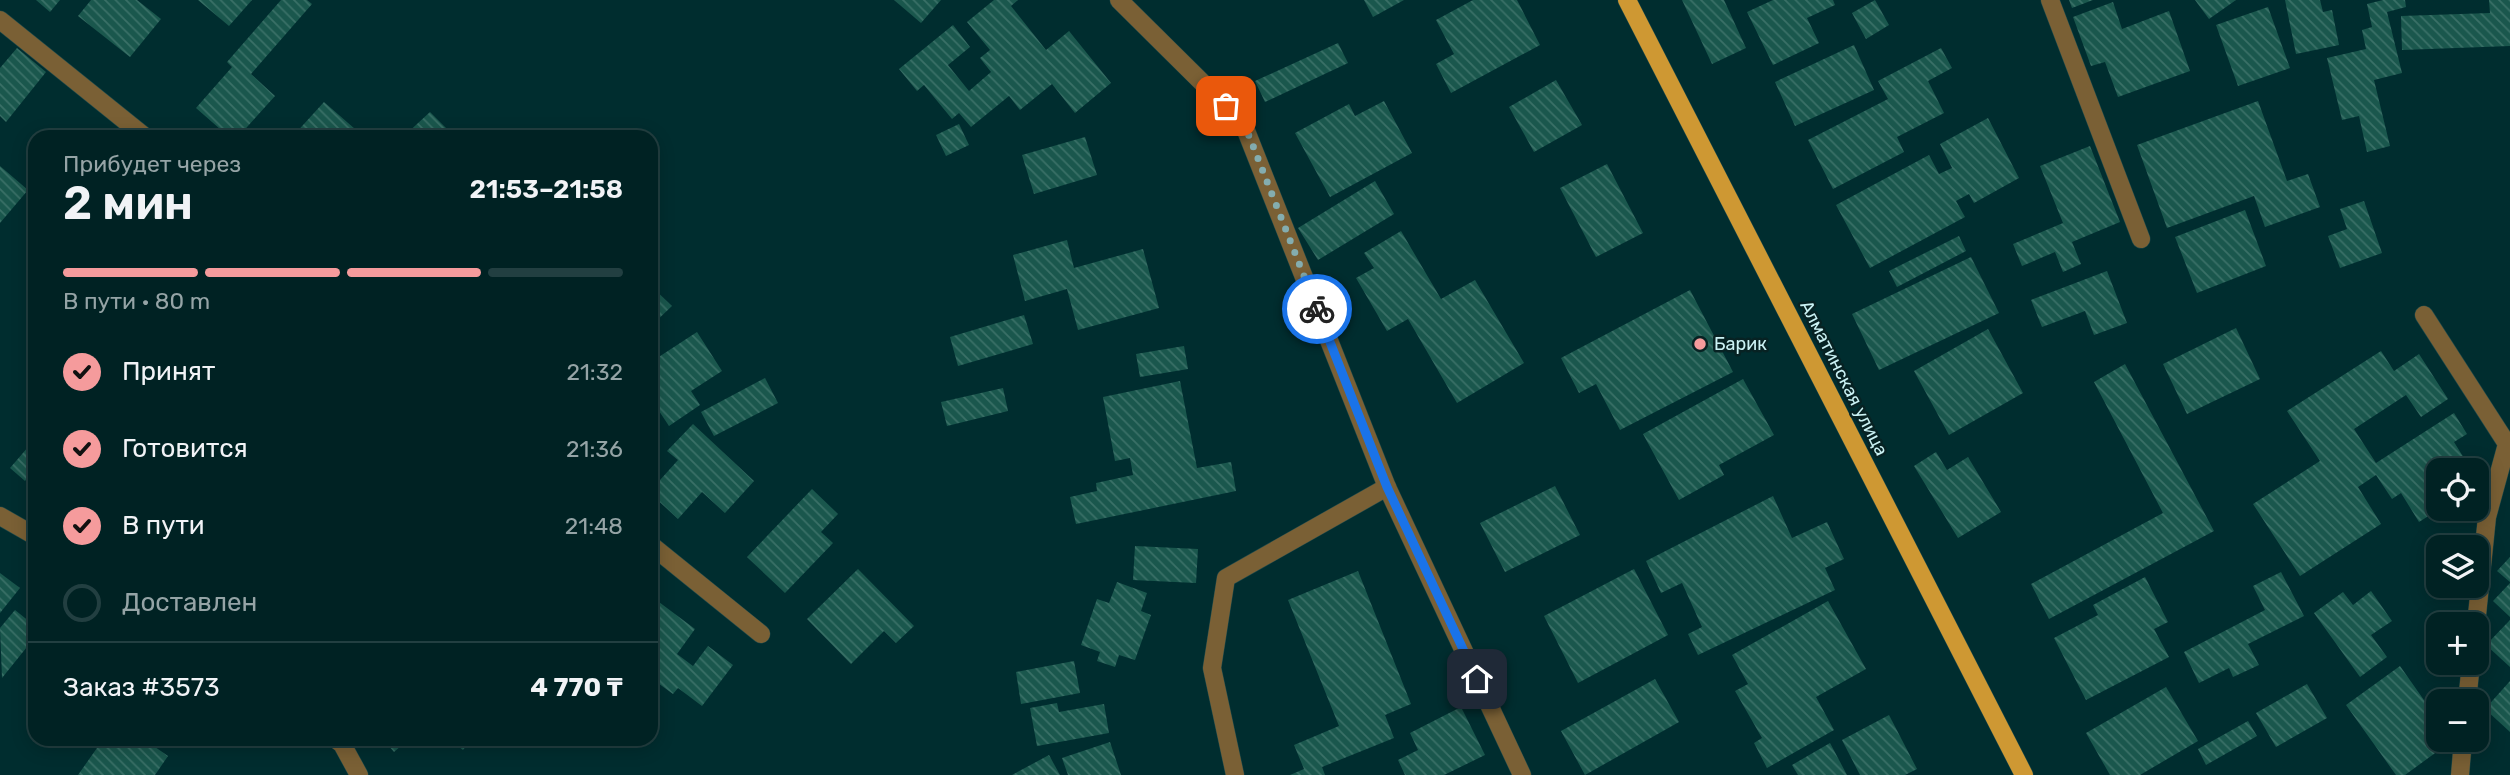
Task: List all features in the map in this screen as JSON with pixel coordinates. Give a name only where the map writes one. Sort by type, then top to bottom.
[{"type":"main road","name":"Алматинская улица","points":[[1627,0],[2024,775]]},
{"type":"street","points":[[1119,0],[1244,123],[1387,487],[1522,775]]},
{"type":"street","points":[[2050,0],[2141,239]]},
{"type":"street","points":[[0,20],[137,130]]},
{"type":"street","points":[[2424,315],[2507,444],[2487,517],[2477,612]]},
{"type":"street","points":[[1235,775],[1212,668],[1226,578],[1387,487]]},
{"type":"street","points":[[0,516],[28,533]]},
{"type":"street","points":[[658,551],[761,634]]},
{"type":"street","points":[[343,746],[359,775]]},
{"type":"street","points":[[2459,775],[2462,752]]},
{"type":"building","points":[[36,0],[60,0],[50,12]]},
{"type":"building","points":[[91,0],[137,0],[161,19],[130,57],[78,16]]},
{"type":"building","points":[[198,0],[252,0],[229,26]]},
{"type":"building","points":[[281,0],[307,0],[312,4],[251,74],[275,96],[244,130],[221,130],[196,108],[232,67],[227,62]]},
{"type":"building","points":[[894,0],[941,0],[921,23]]},
{"type":"building","points":[[994,0],[1018,0],[1011,6],[1046,50],[1069,31],[1111,83],[1075,113],[1052,84],[1020,110],[1009,96],[971,127],[959,113],[952,119],[924,85],[917,91],[899,69],[953,25],[970,47],[948,65],[969,91],[991,72],[980,58],[990,50],[967,22]]},
{"type":"building","points":[[1364,0],[1404,0],[1373,17]]},
{"type":"building","points":[[1473,0],[1517,0],[1540,45],[1451,93],[1436,64],[1454,54],[1436,20]]},
{"type":"building","points":[[1682,0],[1724,0],[1746,48],[1712,64]]},
{"type":"building","points":[[1773,0],[1833,0],[1835,5],[1807,18],[1819,43],[1773,65],[1747,12]]},
{"type":"building","points":[[1875,0],[1889,25],[1866,39],[1852,13]]},
{"type":"building","points":[[2069,0],[2093,0],[2072,8]]},
{"type":"building","points":[[2195,0],[2236,0],[2209,19]]},
{"type":"building","points":[[2285,0],[2320,0],[2323,12],[2332,10],[2339,45],[2296,54]]},
{"type":"building","points":[[2383,0],[2405,0],[2406,7],[2387,12],[2402,73],[2374,80],[2390,146],[2367,152],[2359,116],[2342,120],[2327,58],[2366,49],[2362,30],[2372,27],[2367,4]]},
{"type":"building","points":[[2489,0],[2510,0],[2510,46],[2402,50],[2401,16],[2490,13]]},
{"type":"building","points":[[2113,2],[2122,29],[2169,11],[2190,71],[2118,97],[2105,62],[2091,66],[2073,17]]},
{"type":"building","points":[[2268,7],[2290,68],[2238,86],[2216,25]]},
{"type":"building","points":[[1338,43],[1348,63],[1265,102],[1255,81]]},
{"type":"building","points":[[1854,45],[1874,90],[1795,126],[1775,82]]},
{"type":"building","points":[[17,48],[46,72],[6,122],[0,116],[0,68]]},
{"type":"building","points":[[1941,48],[1952,68],[1928,81],[1944,113],[1897,137],[1904,152],[1833,189],[1808,140],[1888,99],[1878,81]]},
{"type":"building","points":[[1556,80],[1582,125],[1534,152],[1509,107]]},
{"type":"building","points":[[1384,101],[1412,153],[1330,197],[1295,133],[1349,104],[1355,116]]},
{"type":"building","points":[[2258,101],[2287,181],[2308,174],[2320,207],[2265,227],[2254,196],[2167,228],[2137,145]]},
{"type":"building","points":[[324,102],[355,129],[354,130],[298,130]]},
{"type":"building","points":[[430,112],[448,130],[410,130]]},
{"type":"building","points":[[1988,118],[2019,178],[1974,203],[1969,194],[1956,201],[1965,217],[1870,268],[1836,205],[1929,155],[1939,174],[1952,168],[1940,144]]},
{"type":"building","points":[[959,124],[969,145],[946,156],[936,135]]},
{"type":"building","points":[[1085,137],[1097,175],[1034,194],[1022,155]]},
{"type":"building","points":[[2090,146],[2120,222],[2072,242],[2081,264],[2063,272],[2055,252],[2022,266],[2013,244],[2063,223],[2040,166]]},
{"type":"building","points":[[1607,164],[1643,233],[1596,257],[1560,188]]},
{"type":"building","points":[[0,166],[28,190],[0,223]]},
{"type":"building","points":[[1375,181],[1394,214],[1318,260],[1298,228]]},
{"type":"building","points":[[2364,201],[2382,253],[2340,268],[2328,236],[2347,229],[2340,209]]},
{"type":"building","points":[[2245,210],[2266,266],[2197,293],[2175,237]]},
{"type":"building","points":[[1401,231],[1441,299],[1475,280],[1524,363],[1457,403],[1408,319],[1387,331],[1356,278],[1374,268],[1364,253]]},
{"type":"building","points":[[1959,236],[1966,251],[1897,287],[1889,271]]},
{"type":"building","points":[[1067,240],[1074,268],[1143,249],[1159,308],[1078,330],[1067,289],[1025,301],[1013,255]]},
{"type":"building","points":[[1971,257],[1999,313],[1879,370],[1852,314]]},
{"type":"building","points":[[2107,271],[2127,323],[2094,335],[2085,311],[2042,327],[2031,300]]},
{"type":"building","points":[[1690,290],[1733,372],[1620,430],[1596,384],[1579,393],[1561,358]]},
{"type":"building","points":[[658,293],[672,306],[658,319]]},
{"type":"building","points":[[1024,315],[1033,344],[958,366],[950,337]]},
{"type":"building","points":[[2236,328],[2260,379],[2187,414],[2163,364]]},
{"type":"building","points":[[1988,329],[2023,393],[1949,435],[1914,371]]},
{"type":"building","points":[[697,332],[722,371],[691,391],[700,405],[669,426],[658,410],[658,357]]},
{"type":"building","points":[[1184,346],[1188,369],[1140,377],[1136,354]]},
{"type":"building","points":[[2381,351],[2394,371],[2419,354],[2448,399],[2421,417],[2406,395],[2354,429],[2376,463],[2454,413],[2467,434],[2454,442],[2464,458],[2426,458],[2426,518],[2419,522],[2401,493],[2392,499],[2376,475],[2358,487],[2381,524],[2300,576],[2253,504],[2320,461],[2287,411]]},
{"type":"building","points":[[2125,364],[2214,531],[2049,619],[2031,584],[2163,513],[2094,382]]},
{"type":"building","points":[[765,378],[778,403],[714,436],[701,412]]},
{"type":"building","points":[[1743,379],[1774,435],[1719,465],[1724,475],[1679,500],[1643,434]]},
{"type":"building","points":[[1180,381],[1197,468],[1231,462],[1236,491],[1076,524],[1070,497],[1097,491],[1096,483],[1133,475],[1130,458],[1115,461],[1103,397]]},
{"type":"building","points":[[1003,388],[1008,411],[947,426],[941,402]]},
{"type":"building","points":[[693,424],[754,481],[725,513],[702,492],[678,519],[658,500],[658,482],[678,460],[667,451]]},
{"type":"building","points":[[28,447],[28,477],[25,481],[10,468]]},
{"type":"building","points":[[1936,452],[1947,470],[1968,457],[2001,512],[1958,538],[1914,466]]},
{"type":"building","points":[[1555,486],[1580,535],[1505,572],[1480,523]]},
{"type":"building","points":[[812,489],[838,514],[821,532],[833,543],[785,593],[747,557]]},
{"type":"building","points":[[1773,496],[1792,538],[1827,522],[1844,559],[1825,568],[1835,590],[1698,655],[1688,634],[1702,627],[1682,583],[1661,593],[1646,561]]},
{"type":"building","points":[[1135,546],[1198,549],[1196,583],[1133,580]]},
{"type":"building","points":[[2510,557],[2510,582],[2497,571]]},
{"type":"building","points":[[858,569],[914,626],[896,643],[884,631],[851,664],[807,619]]},
{"type":"building","points":[[1634,569],[1668,635],[1578,683],[1544,616]]},
{"type":"building","points":[[1358,571],[1411,704],[1385,715],[1394,738],[1322,767],[1325,775],[1290,775],[1304,769],[1294,745],[1339,726],[1288,600]]},
{"type":"building","points":[[2281,572],[2304,616],[2248,644],[2259,665],[2233,677],[2229,668],[2199,683],[2184,652],[2265,610],[2253,586]]},
{"type":"building","points":[[0,573],[20,588],[0,613]]},
{"type":"building","points":[[2145,577],[2168,622],[2154,629],[2169,657],[2086,700],[2054,638],[2098,615],[2093,605]]},
{"type":"building","points":[[1117,582],[1147,593],[1141,611],[1151,615],[1135,660],[1119,655],[1115,667],[1097,661],[1100,652],[1081,645],[1097,599],[1109,603]]},
{"type":"building","points":[[2510,583],[2510,617],[2493,601]]},
{"type":"building","points":[[2371,591],[2392,621],[2371,635],[2387,657],[2360,677],[2314,613],[2343,592],[2353,605]]},
{"type":"building","points":[[658,601],[695,629],[677,654],[693,666],[708,646],[733,665],[702,706],[678,688],[673,694],[658,683]]},
{"type":"building","points":[[1828,601],[1866,669],[1816,697],[1834,730],[1767,768],[1754,743],[1762,738],[1735,691],[1748,684],[1732,655]]},
{"type":"building","points":[[15,610],[28,620],[28,646],[2,678],[0,628]]},
{"type":"building","points":[[2510,620],[2510,667],[2489,648],[2489,642]]},
{"type":"building","points":[[1074,661],[1080,693],[1021,704],[1016,672]]},
{"type":"building","points":[[2400,666],[2426,703],[2426,752],[2437,752],[2405,775],[2396,775],[2346,705]]},
{"type":"building","points":[[1655,679],[1679,722],[1585,775],[1561,731]]},
{"type":"building","points":[[2510,681],[2510,732],[2489,713],[2489,705]]},
{"type":"building","points":[[2307,684],[2327,718],[2276,747],[2256,713]]},
{"type":"building","points":[[2166,687],[2198,741],[2140,775],[2110,775],[2086,733]]},
{"type":"building","points":[[1057,703],[1059,712],[1104,704],[1109,733],[1037,746],[1030,708]]},
{"type":"building","points":[[1461,707],[1485,755],[1444,775],[1405,775],[1398,760],[1418,750],[1410,733]]},
{"type":"building","points":[[1889,715],[1917,769],[1905,775],[1860,775],[1842,740]]},
{"type":"building","points":[[2248,721],[2257,736],[2206,765],[2198,749]]},
{"type":"building","points":[[1110,742],[1121,775],[1068,775],[1062,758]]},
{"type":"building","points":[[1830,743],[1847,775],[1798,775],[1792,765]]},
{"type":"building","points":[[98,746],[154,746],[168,756],[155,775],[78,775]]},
{"type":"building","points":[[389,746],[401,746],[394,752]]},
{"type":"building","points":[[1049,755],[1060,775],[1012,775]]},
{"type":"way so far","points":[[1226,106],[1244,123],[1317,309]]},
{"type":"place","name":"Барик","points":[[1700,344]]},
{"type":"route","points":[[1317,309],[1387,487],[1477,679]]}]
